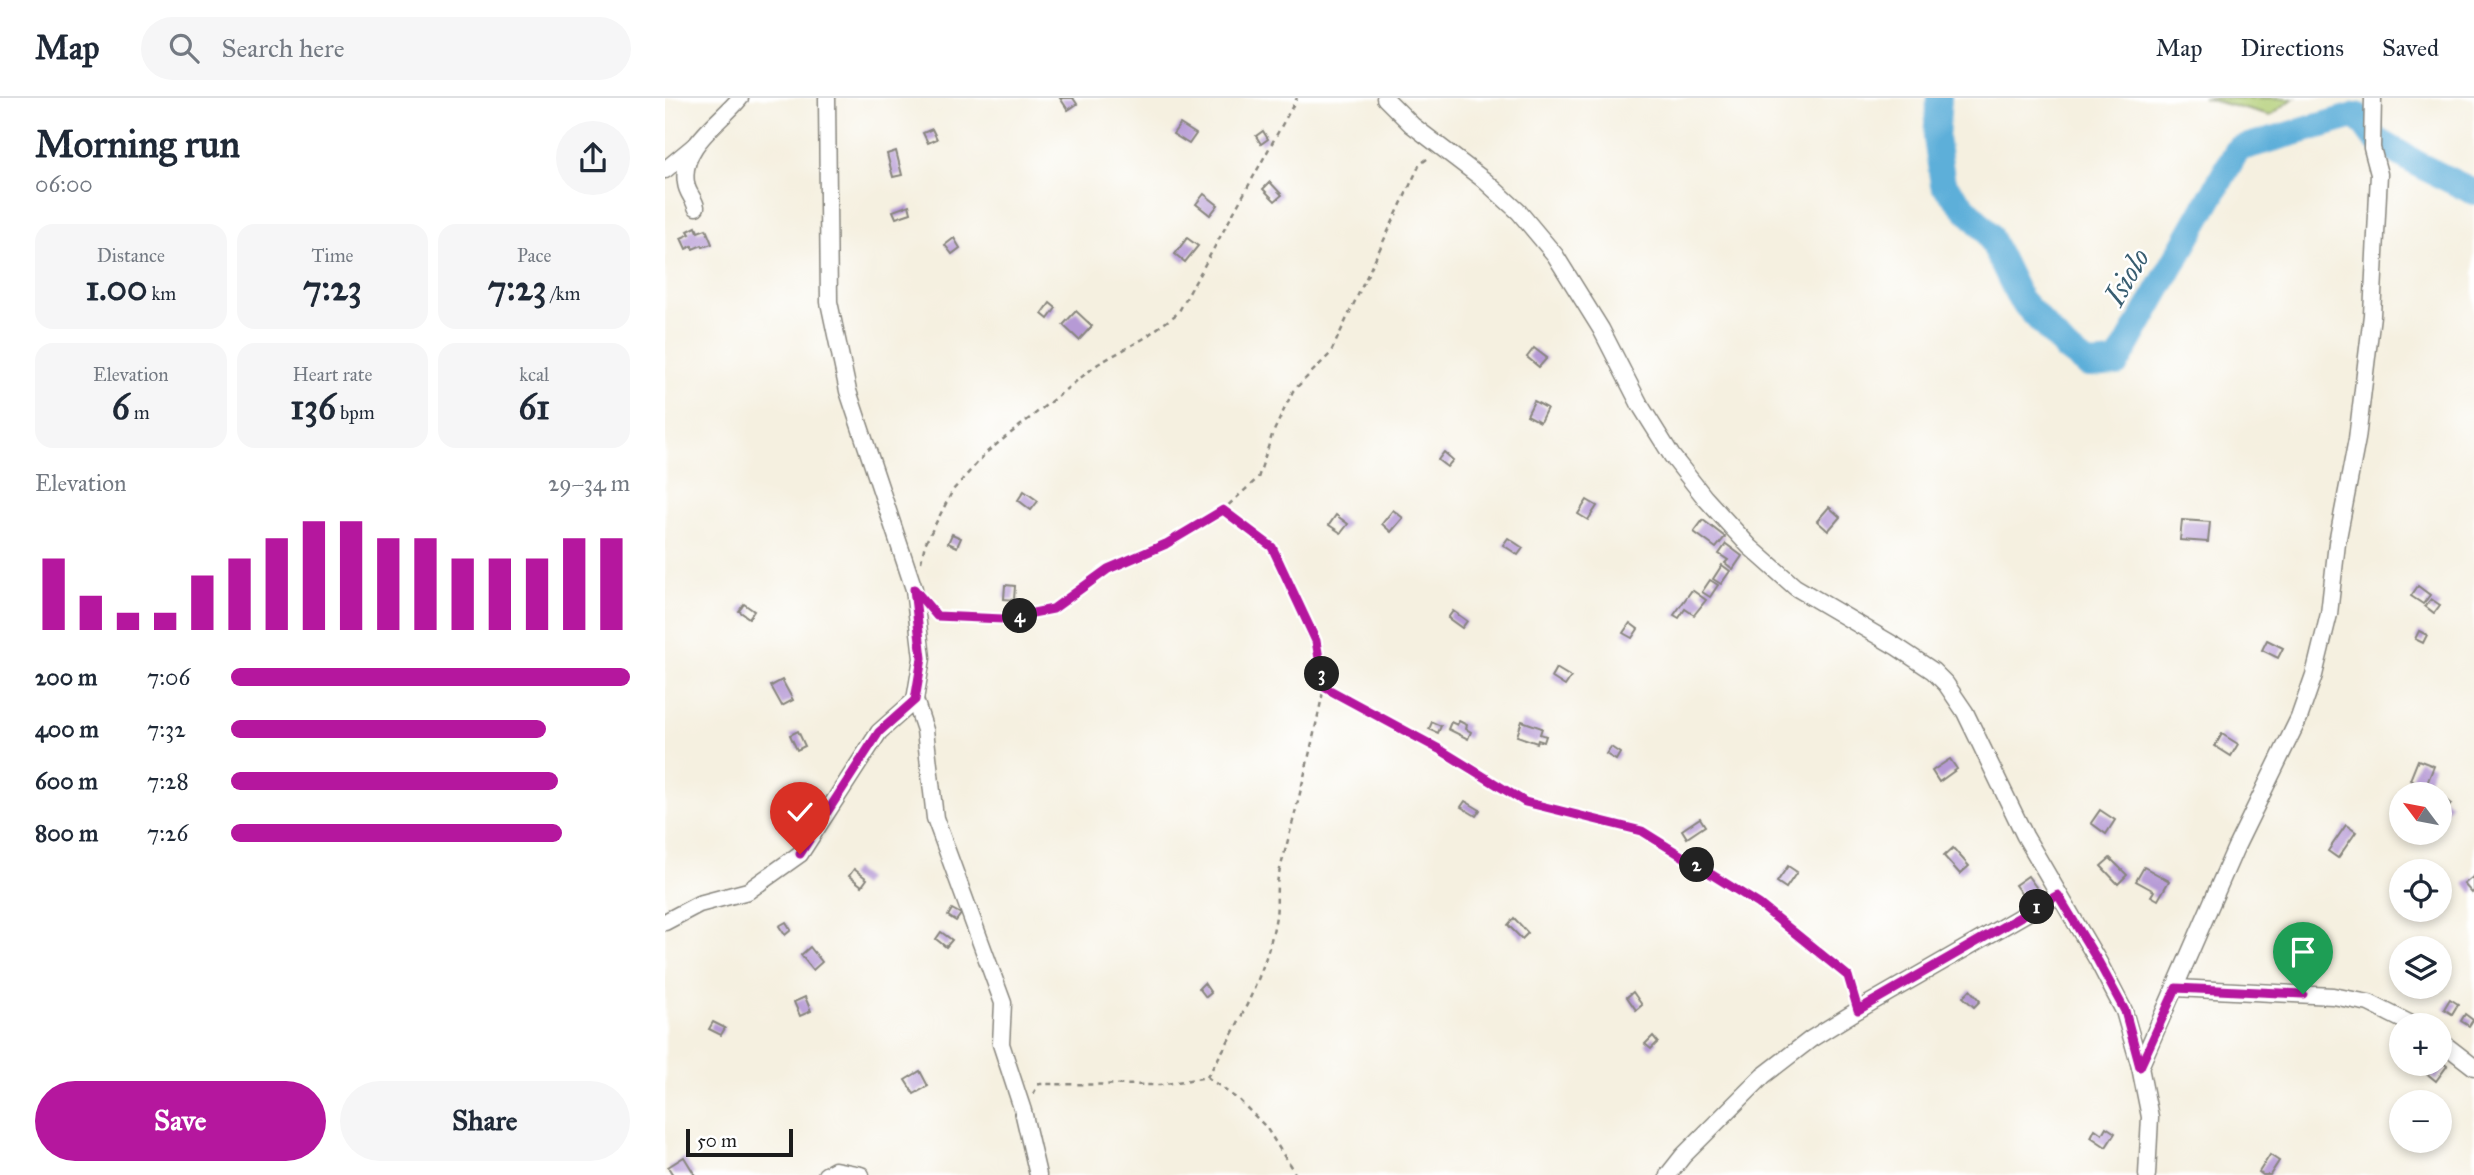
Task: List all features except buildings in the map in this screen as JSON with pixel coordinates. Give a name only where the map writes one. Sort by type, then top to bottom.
[{"type":"street","points":[[665,170],[696,144],[740,98]]},
{"type":"street","points":[[827,98],[829,302],[848,391],[914,589],[922,658],[915,700],[925,730],[935,818],[1003,1003],[1001,1044],[1023,1111],[1038,1175]]},
{"type":"street","points":[[1385,98],[1412,125],[1484,180],[1519,212],[1555,255],[1589,309],[1640,405],[1672,456],[1705,498],[1750,547],[1795,587],[1933,671],[1946,684],[1965,712],[2025,836],[2125,1011],[2150,1117],[2147,1175]]},
{"type":"street","points":[[2140,1067],[2236,847],[2299,718],[2314,676],[2329,614],[2337,543],[2357,439],[2372,315],[2379,174],[2372,148],[2373,98]]},
{"type":"street","points":[[696,144],[685,170],[688,192],[695,199],[696,207]]},
{"type":"street","points":[[665,922],[699,904],[748,891],[800,854],[879,732],[915,700]]},
{"type":"street","points":[[1668,1175],[1683,1156],[1763,1076],[1811,1039],[2058,895]]},
{"type":"street","points":[[2176,988],[2333,996],[2369,1003],[2389,1013]]},
{"type":"street","points":[[2452,1050],[2474,1067]]},
{"type":"street","points":[[826,1175],[835,1170],[861,1175]]},
{"type":"path","points":[[1297,98],[1178,313],[1143,339],[1098,364],[987,452],[953,490],[925,544],[914,589],[937,616],[1003,619],[1053,609],[1108,569],[1166,544],[1223,510],[1258,478],[1272,435],[1293,391],[1329,354],[1420,164],[1443,149]]},
{"type":"path","points":[[1207,1077],[1232,1036],[1262,970],[1276,916],[1278,877],[1291,837],[1324,687],[1316,641],[1272,547],[1223,510]]},
{"type":"path","points":[[1324,687],[1439,749],[1525,802],[1642,831],[1759,904],[1848,976],[1858,1010]]},
{"type":"path","points":[[1023,1111],[1039,1084],[1160,1085],[1207,1077],[1240,1101],[1266,1127],[1296,1175]]},
{"type":"green space","points":[[2203,98],[2294,98],[2270,116]]},
{"type":"waterway","name":"Isiolo","points":[[1939,98],[1936,138],[1943,184],[1988,233],[2020,299],[2066,349],[2088,365],[2117,363],[2238,149],[2357,115],[2374,138],[2421,166],[2474,192]]},
{"type":"route","points":[[800,854],[879,732],[915,700],[922,658],[914,589],[937,616],[1003,619],[1053,609],[1108,569],[1166,544],[1223,510],[1272,547],[1316,641],[1324,687],[1439,749],[1525,802],[1642,831],[1759,904],[1848,976],[1858,1010],[2058,895],[2125,1011],[2140,1067],[2176,988],[2303,994]]}]
